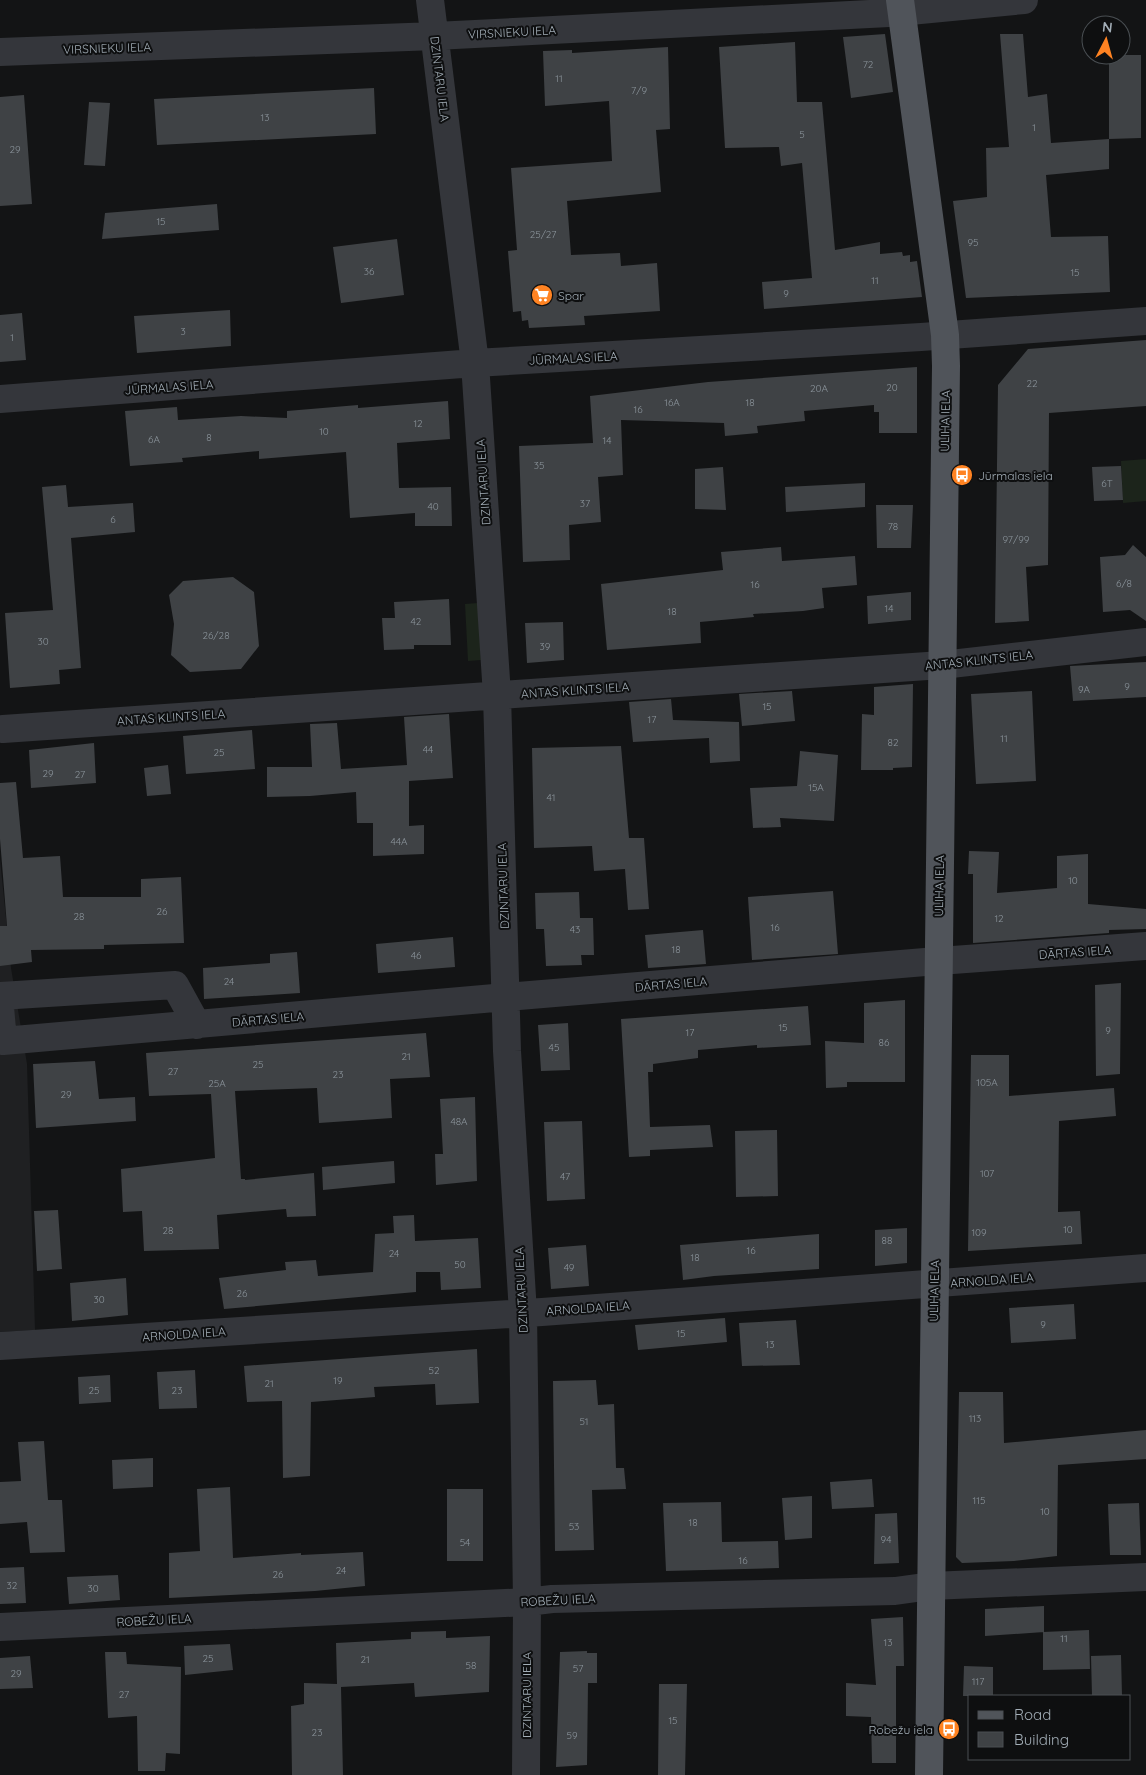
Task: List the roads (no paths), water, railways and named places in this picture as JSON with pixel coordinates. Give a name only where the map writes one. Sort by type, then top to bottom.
[{"type":"main road","name":"ULIHA IELA","points":[[901,6],[945,335],[946,366],[929,1775]]},
{"type":"street","name":"DZINTARU IELA","points":[[430,0],[475,363],[498,695],[507,1051],[523,1313],[527,1602],[526,1775]]},
{"type":"street","name":"VIRSNIEKU IELA","points":[[0,52],[435,36],[901,6],[1024,0]]},
{"type":"street","name":"JŪRMALAS IELA","points":[[0,399],[475,363],[1146,321]]},
{"type":"street","name":"ANTAS KLINTS IELA","points":[[3,729],[942,665],[1146,642]]},
{"type":"street","name":"DĀRTAS IELA","points":[[0,1007],[3,1041],[506,997],[1146,946]]},
{"type":"street","points":[[0,996],[176,985],[197,1025]]},
{"type":"street","name":"ARNOLDA IELA","points":[[0,1346],[523,1313],[1146,1268]]},
{"type":"street","name":"ROBEŽU IELA","points":[[0,1627],[527,1602],[552,1598],[895,1591],[932,1586],[1146,1577]]},
{"type":"place","name":"Spar","points":[[542,295]]},
{"type":"place","name":"Jūrmalas iela","points":[[962,475]]},
{"type":"place","name":"Robežu iela","points":[[949,1729]]}]
